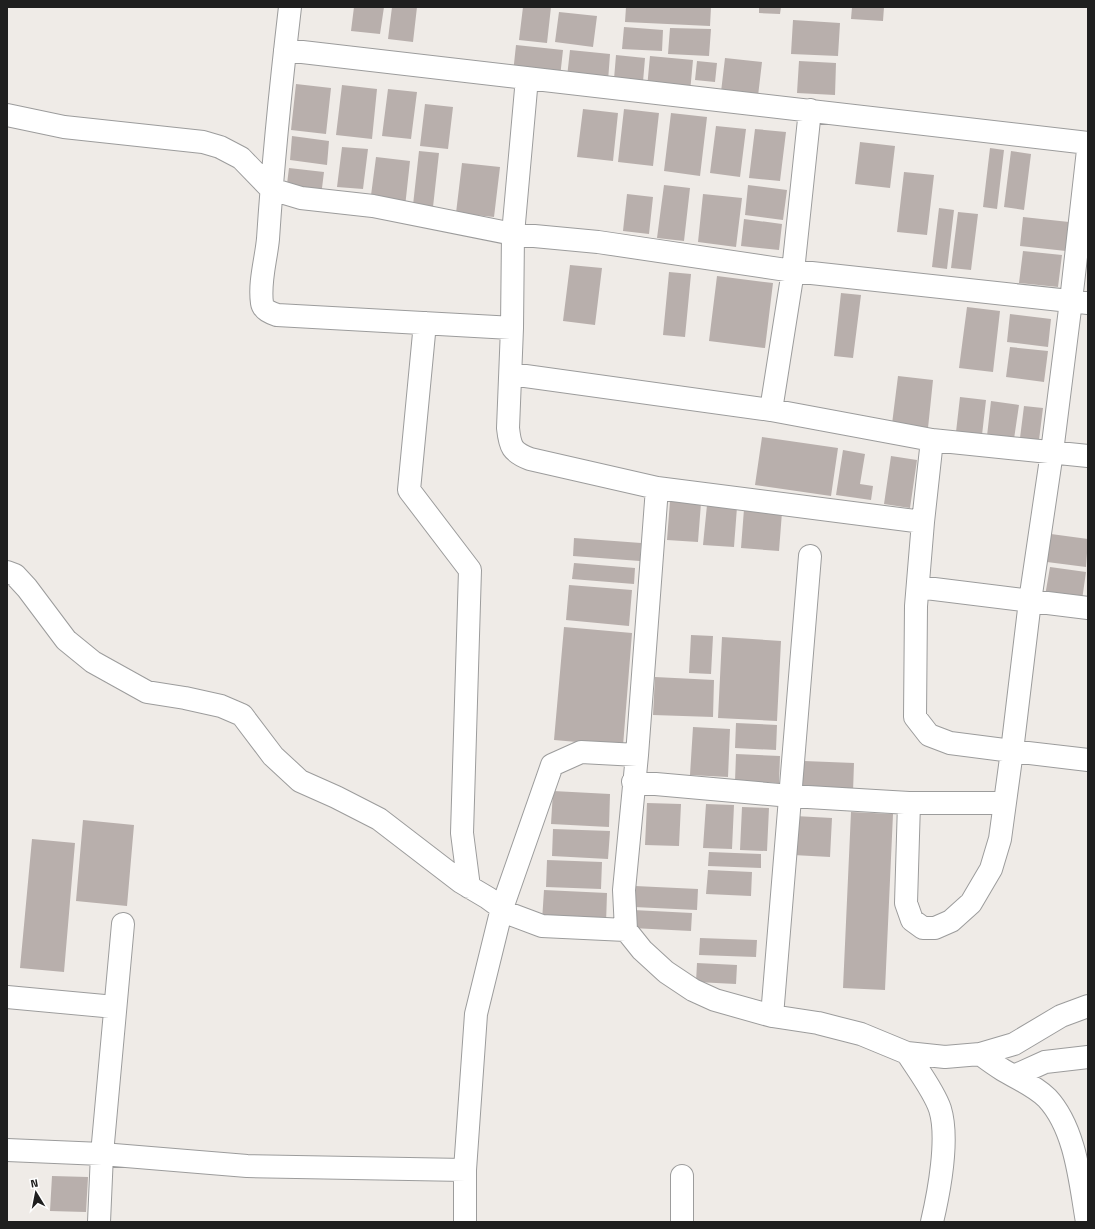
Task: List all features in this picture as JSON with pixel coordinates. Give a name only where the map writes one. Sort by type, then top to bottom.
[{"type":"street","points":[[290,7],[271,189],[267,249],[261,289],[262,305],[270,313],[277,315],[512,328]]},
{"type":"street","points":[[285,50],[1088,143]]},
{"type":"street","points":[[527,78],[513,234],[511,374],[508,428],[510,441],[518,454],[530,459],[657,488],[923,522]]},
{"type":"street","points":[[771,410],[793,271],[810,110]]},
{"type":"street","points":[[7,115],[64,127],[203,142],[220,147],[241,158],[271,189],[301,198],[373,206],[513,234],[598,242],[793,271],[1080,302]]},
{"type":"street","points":[[909,803],[906,903],[912,920],[923,928],[935,928],[951,921],[970,903],[991,869],[1000,839],[1030,601],[1052,452],[1080,302],[1088,150]]},
{"type":"street","points":[[425,323],[409,490],[470,570],[462,833],[469,887]]},
{"type":"street","points":[[511,374],[771,410],[932,440],[1088,456]]},
{"type":"street","points":[[932,440],[916,606],[915,717],[929,735],[950,743],[1088,760]]},
{"type":"street","points":[[657,488],[637,755],[624,890],[626,930],[642,950],[666,972],[693,990],[715,1000],[772,1016],[818,1023],[861,1034],[907,1053],[945,1057],[980,1054],[1014,1044],[1061,1016],[1088,1006]]},
{"type":"street","points":[[772,1016],[810,556]]},
{"type":"street","points":[[7,572],[15,575],[27,588],[66,640],[93,662],[147,692],[221,706],[242,716],[273,756],[300,781],[379,819],[460,882],[488,898],[510,914],[542,926],[626,930]]},
{"type":"street","points":[[918,587],[1088,608]]},
{"type":"street","points":[[465,1222],[465,1170],[476,1014],[502,908],[552,765],[581,752],[637,755]]},
{"type":"street","points":[[634,782],[791,796],[909,803],[1004,803]]},
{"type":"street","points":[[99,1222],[102,1154],[123,924]]},
{"type":"street","points":[[7,997],[115,1007]]},
{"type":"street","points":[[907,1053],[932,1092],[940,1108],[943,1128],[944,1148],[936,1206],[932,1222]]},
{"type":"street","points":[[980,1054],[1032,1086],[1047,1099],[1066,1125],[1078,1163],[1087,1222]]},
{"type":"street","points":[[1014,1076],[1046,1062],[1088,1057]]},
{"type":"street","points":[[7,1150],[102,1154],[247,1166],[465,1170]]},
{"type":"street","points":[[682,1176],[682,1222]]},
{"type":"building","points":[[354,7],[384,7],[380,34],[351,31]]},
{"type":"building","points":[[392,7],[417,7],[413,42],[388,39]]},
{"type":"building","points":[[523,7],[551,7],[547,43],[519,40]]},
{"type":"building","points":[[626,7],[711,7],[710,26],[625,22]]},
{"type":"building","points":[[759,7],[781,7],[780,14],[759,13]]},
{"type":"building","points":[[852,7],[884,7],[883,21],[851,19]]},
{"type":"building","points":[[559,12],[597,16],[593,47],[555,42]]},
{"type":"building","points":[[793,20],[840,23],[838,56],[791,54]]},
{"type":"building","points":[[624,27],[663,30],[662,51],[622,49]]},
{"type":"building","points":[[670,28],[711,29],[709,56],[668,54]]},
{"type":"building","points":[[516,45],[563,50],[560,77],[513,73]]},
{"type":"building","points":[[570,50],[610,54],[608,81],[567,77]]},
{"type":"building","points":[[616,55],[645,58],[643,82],[614,79]]},
{"type":"building","points":[[650,56],[693,60],[690,92],[647,88]]},
{"type":"building","points":[[725,58],[762,62],[758,96],[721,92]]},
{"type":"building","points":[[697,61],[717,63],[715,82],[695,80]]},
{"type":"building","points":[[799,61],[836,63],[835,95],[797,93]]},
{"type":"building","points":[[296,84],[331,88],[326,134],[291,130]]},
{"type":"building","points":[[342,85],[377,89],[372,139],[336,135]]},
{"type":"building","points":[[388,89],[417,92],[411,139],[382,136]]},
{"type":"building","points":[[425,104],[453,107],[448,149],[420,146]]},
{"type":"building","points":[[583,109],[618,113],[613,161],[577,157]]},
{"type":"building","points":[[624,109],[659,113],[653,166],[618,162]]},
{"type":"building","points":[[671,113],[707,117],[700,176],[664,171]]},
{"type":"building","points":[[716,126],[746,129],[740,177],[710,173]]},
{"type":"building","points":[[755,129],[786,132],[780,181],[749,178]]},
{"type":"building","points":[[292,136],[329,141],[327,165],[290,160]]},
{"type":"building","points":[[860,142],[895,146],[890,188],[855,184]]},
{"type":"building","points":[[342,147],[368,149],[363,189],[337,187]]},
{"type":"building","points":[[990,148],[1004,150],[997,209],[983,207]]},
{"type":"building","points":[[419,151],[439,153],[433,207],[413,205]]},
{"type":"building","points":[[1011,151],[1031,154],[1024,210],[1004,207]]},
{"type":"building","points":[[376,157],[410,161],[405,207],[370,203]]},
{"type":"building","points":[[462,163],[500,167],[494,217],[456,213]]},
{"type":"building","points":[[289,168],[324,172],[321,196],[286,192]]},
{"type":"building","points":[[904,172],[934,175],[927,235],[897,232]]},
{"type":"building","points":[[664,185],[690,188],[684,241],[657,238]]},
{"type":"building","points":[[748,185],[787,190],[783,220],[745,215]]},
{"type":"building","points":[[627,194],[653,197],[649,234],[623,231]]},
{"type":"building","points":[[703,194],[742,198],[736,247],[698,242]]},
{"type":"building","points":[[939,208],[954,210],[947,269],[932,267]]},
{"type":"building","points":[[958,212],[978,214],[971,270],[951,268]]},
{"type":"building","points":[[1023,217],[1069,222],[1066,251],[1020,246]]},
{"type":"building","points":[[744,219],[782,224],[779,250],[741,246]]},
{"type":"building","points":[[1023,251],[1062,255],[1058,287],[1019,283]]},
{"type":"building","points":[[570,265],[602,268],[595,325],[563,321]]},
{"type":"building","points":[[669,272],[691,274],[685,337],[663,335]]},
{"type":"building","points":[[717,276],[773,283],[765,348],[709,341]]},
{"type":"building","points":[[841,293],[861,295],[853,358],[834,356]]},
{"type":"building","points":[[967,307],[1000,311],[993,372],[959,368]]},
{"type":"building","points":[[1010,314],[1051,319],[1048,347],[1007,342]]},
{"type":"building","points":[[1010,347],[1048,351],[1044,382],[1006,377]]},
{"type":"building","points":[[898,376],[933,380],[928,428],[892,424]]},
{"type":"building","points":[[960,397],[986,400],[982,435],[956,432]]},
{"type":"building","points":[[991,401],[1019,405],[1014,439],[987,436]]},
{"type":"building","points":[[1024,406],[1043,408],[1039,440],[1020,438]]},
{"type":"building","points":[[762,437],[838,448],[831,496],[755,485]]},
{"type":"building","points":[[843,450],[865,454],[860,484],[873,486],[871,500],[836,495]]},
{"type":"building","points":[[891,456],[917,460],[910,508],[884,504]]},
{"type":"building","points":[[670,501],[701,503],[698,542],[667,540]]},
{"type":"building","points":[[707,505],[737,507],[734,547],[703,545]]},
{"type":"building","points":[[744,509],[782,512],[779,551],[741,548]]},
{"type":"building","points":[[1051,534],[1088,539],[1086,567],[1047,562]]},
{"type":"building","points":[[574,538],[641,543],[640,561],[573,556]]},
{"type":"building","points":[[574,563],[635,568],[634,584],[572,579]]},
{"type":"building","points":[[1050,567],[1086,572],[1082,600],[1045,596]]},
{"type":"building","points":[[569,585],[632,590],[629,626],[566,620]]},
{"type":"building","points":[[564,627],[632,633],[623,746],[554,740]]},
{"type":"building","points":[[691,635],[713,636],[711,674],[689,673]]},
{"type":"building","points":[[722,637],[781,641],[777,721],[718,718]]},
{"type":"building","points":[[655,677],[714,680],[713,717],[653,715]]},
{"type":"building","points":[[736,723],[777,725],[776,750],[735,748]]},
{"type":"building","points":[[693,727],[730,729],[728,777],[690,775]]},
{"type":"building","points":[[736,754],[780,756],[779,783],[735,781]]},
{"type":"building","points":[[804,761],[854,763],[853,792],[802,790]]},
{"type":"building","points":[[553,791],[610,794],[609,827],[551,824]]},
{"type":"building","points":[[647,803],[681,804],[679,846],[645,845]]},
{"type":"building","points":[[706,804],[734,805],[732,849],[703,848]]},
{"type":"building","points":[[742,807],[769,808],[767,851],[740,850]]},
{"type":"building","points":[[851,812],[893,814],[885,990],[843,988]]},
{"type":"building","points":[[795,816],[832,818],[830,857],[793,855]]},
{"type":"building","points":[[83,820],[134,825],[127,906],[76,901]]},
{"type":"building","points":[[553,829],[610,831],[608,859],[552,856]]},
{"type":"building","points":[[32,839],[75,843],[64,972],[20,968]]},
{"type":"building","points":[[709,852],[761,854],[761,868],[708,866]]},
{"type":"building","points":[[547,860],[602,862],[601,889],[546,887]]},
{"type":"building","points":[[708,870],[752,872],[751,896],[706,894]]},
{"type":"building","points":[[635,886],[698,889],[697,910],[634,907]]},
{"type":"building","points":[[544,890],[607,893],[606,924],[542,921]]},
{"type":"building","points":[[633,910],[692,913],[691,931],[632,928]]},
{"type":"building","points":[[700,938],[757,940],[756,957],[699,955]]},
{"type":"building","points":[[697,963],[737,965],[736,984],[696,982]]},
{"type":"building","points":[[52,1176],[88,1177],[86,1212],[50,1211]]}]
